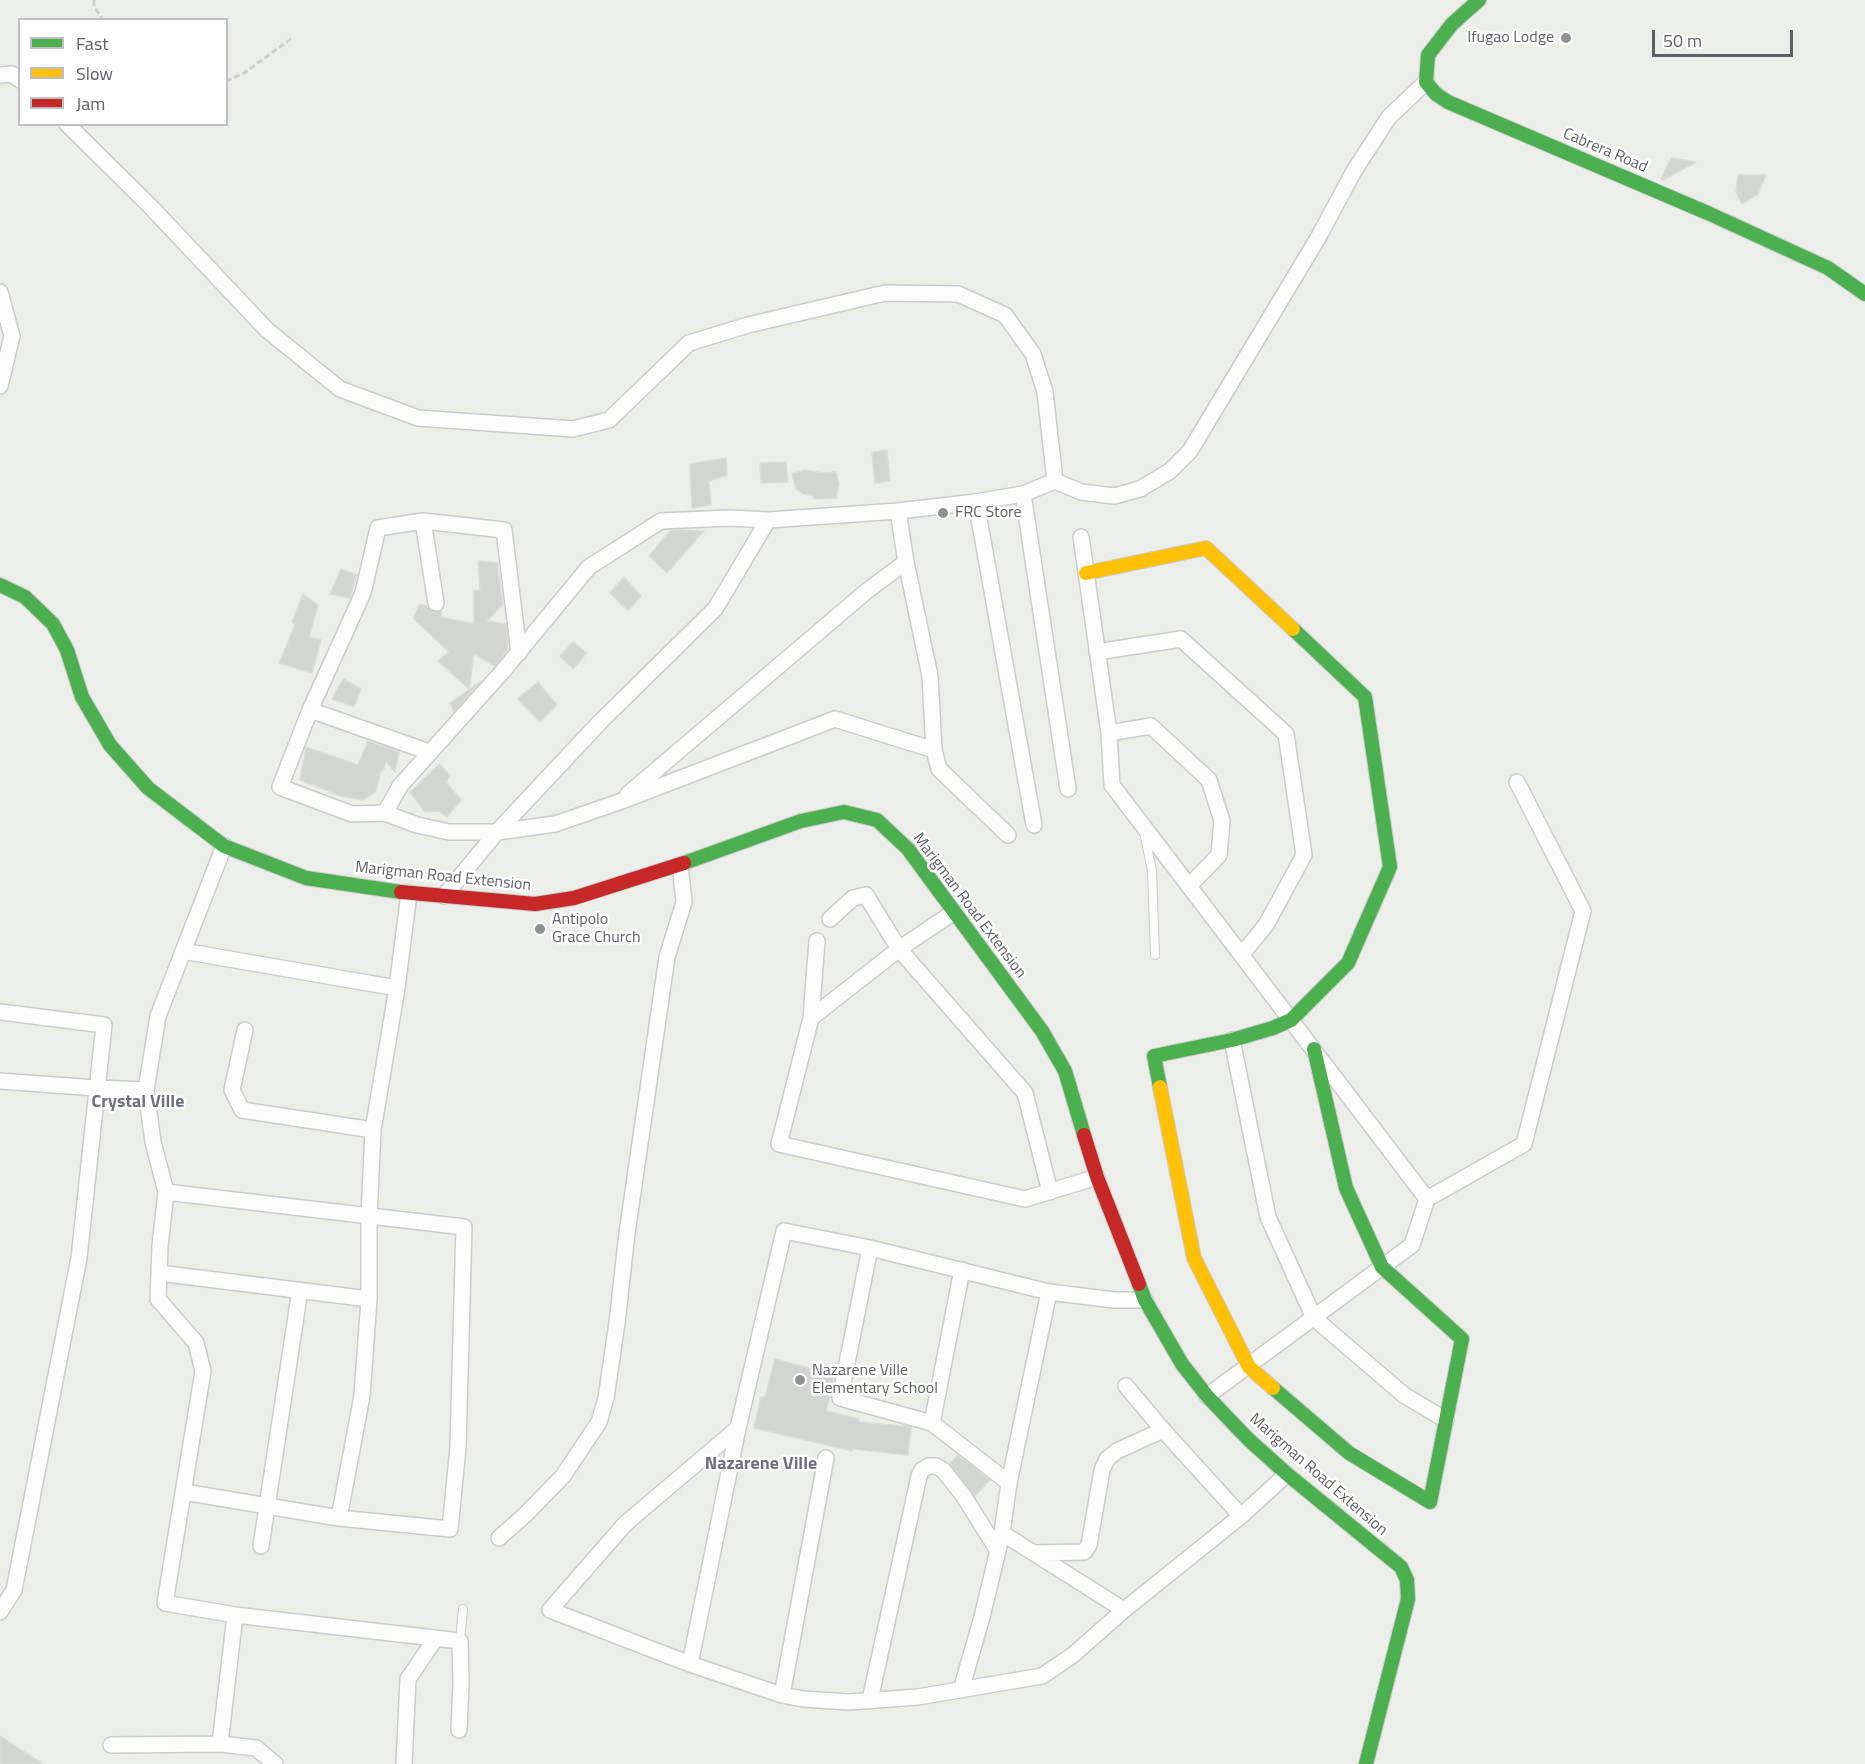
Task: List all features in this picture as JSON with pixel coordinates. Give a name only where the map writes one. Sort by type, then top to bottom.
[{"type":"street","points":[[385,813],[400,786],[519,653],[589,567],[661,521],[768,520],[898,511],[1023,494],[1055,481],[1081,492],[1114,496],[1140,489],[1170,471],[1191,451],[1377,135],[1389,117],[1426,82],[1428,55],[1452,24],[1479,0]]},
{"type":"street","points":[[0,75],[12,74],[18,78]]},
{"type":"street","name":"Cabrera Road","points":[[1426,82],[1448,102],[1726,221],[1828,268],[1865,294]]},
{"type":"street","points":[[69,126],[150,206],[267,330],[340,389],[418,418],[573,429],[609,420],[689,342],[748,325],[885,293],[958,294],[1005,315],[1033,354],[1045,392],[1055,481]]},
{"type":"street","points":[[0,292],[12,336],[0,386]]},
{"type":"street","points":[[1023,494],[1068,789]]},
{"type":"street","points":[[976,502],[1034,825]]},
{"type":"street","points":[[898,511],[906,562],[930,676],[934,750],[939,769],[1008,835]]},
{"type":"street","points":[[444,896],[497,832],[600,722],[715,609],[768,520]]},
{"type":"street","points":[[519,653],[504,531],[423,521],[378,528],[363,593],[310,710],[280,787],[352,814],[385,813],[417,825],[449,832],[497,832],[555,824],[619,802],[835,719],[934,750]]},
{"type":"street","points":[[423,521],[436,603]]},
{"type":"street","points":[[1081,537],[1109,733],[1112,785],[1427,1199]]},
{"type":"street","points":[[1086,573],[1206,548],[1365,697],[1390,867],[1348,963],[1291,1020],[1233,1040],[1154,1056],[1194,1258],[1249,1367],[1348,1454],[1430,1502],[1462,1339],[1383,1267],[1347,1188],[1314,1049]]},
{"type":"street","points":[[619,802],[868,590],[906,562]]},
{"type":"street","name":"Marigman Road Extension","points":[[0,585],[25,597],[53,624],[67,651],[82,697],[110,745],[148,788],[224,846],[306,878],[409,893],[535,904],[574,898],[680,864],[801,821],[844,812],[877,820],[908,849],[1042,1030],[1065,1071],[1097,1178],[1145,1300],[1182,1364],[1207,1396],[1248,1439],[1401,1568],[1407,1580],[1407,1599],[1366,1764]]},
{"type":"street","points":[[1097,652],[1181,639],[1286,734],[1304,855],[1266,925],[1242,954]]},
{"type":"street","points":[[310,710],[429,752]]},
{"type":"street","points":[[1109,733],[1151,726],[1209,780],[1222,820],[1219,855],[1189,886]]},
{"type":"street","points":[[1207,1396],[1412,1245],[1427,1199],[1524,1144],[1583,911],[1516,782]]},
{"type":"street","points":[[224,846],[158,1016],[146,1090],[153,1142],[166,1192],[158,1299],[196,1343],[203,1371],[165,1603],[235,1615],[459,1641],[461,1684],[459,1730]]},
{"type":"street","points":[[499,1538],[563,1476],[586,1443],[602,1414],[617,1323],[627,1233],[667,957],[684,902],[680,864]]},
{"type":"street","points":[[339,1518],[362,1396],[369,1299],[369,1217],[373,1130],[397,988],[409,893]]},
{"type":"street","points":[[830,919],[853,898],[866,895],[899,949],[1025,1093],[1050,1192]]},
{"type":"street","points":[[811,1018],[899,949],[954,912]]},
{"type":"street","points":[[817,941],[811,1018],[779,1144],[1025,1199],[1097,1178]]},
{"type":"street","points":[[183,951],[397,988]]},
{"type":"street","points":[[0,1012],[104,1025],[79,1258],[14,1590],[0,1612]]},
{"type":"street","points":[[245,1030],[232,1090],[242,1110],[373,1130]]},
{"type":"street","points":[[1233,1040],[1268,1217],[1314,1318],[1404,1395],[1446,1420]]},
{"type":"street","points":[[0,1081],[146,1090]]},
{"type":"street","points":[[166,1192],[464,1227],[458,1447],[450,1529],[339,1518],[184,1492]]},
{"type":"street","points":[[690,1664],[738,1428],[784,1230],[870,1248],[1049,1292],[1114,1300],[1145,1300]]},
{"type":"street","points":[[870,1248],[840,1398],[932,1423],[1009,1482]]},
{"type":"street","points":[[932,1423],[962,1270]]},
{"type":"street","points":[[159,1273],[369,1299]]},
{"type":"street","points":[[261,1546],[300,1290]]},
{"type":"street","points":[[961,1690],[982,1617],[1002,1533],[1009,1482],[1049,1292]]},
{"type":"street","points":[[1126,1386],[1241,1516]]},
{"type":"street","points":[[738,1428],[625,1524],[550,1610],[690,1664],[803,1700],[849,1702],[918,1697],[1042,1676],[1073,1655],[1124,1610],[1241,1516],[1287,1474]]},
{"type":"street","points":[[1033,1554],[1084,1551],[1089,1545],[1102,1470],[1107,1459],[1117,1451],[1163,1430]]},
{"type":"street","points":[[782,1695],[826,1458]]},
{"type":"street","points":[[870,1700],[916,1488],[922,1470],[929,1466],[936,1466],[943,1470],[963,1495],[998,1551]]},
{"type":"street","points":[[1002,1533],[1124,1610]]},
{"type":"street","points":[[220,1744],[235,1615]]},
{"type":"street","points":[[404,1764],[408,1679],[436,1638]]},
{"type":"street","points":[[111,1745],[220,1744],[256,1748],[275,1764]]},
{"type":"lane","points":[[1143,825],[1152,871],[1155,955]]},
{"type":"lane","points":[[459,1641],[463,1609]]},
{"type":"path","points":[[94,0],[94,6],[102,18]]},
{"type":"path","points":[[228,80],[244,73],[291,38]]},
{"type":"building","points":[[1671,158],[1696,162],[1663,180],[1661,179]]},
{"type":"building","points":[[1738,175],[1766,175],[1758,194],[1742,204],[1736,192]]},
{"type":"building","points":[[887,450],[890,480],[875,484],[872,452]]},
{"type":"building","points":[[726,458],[727,475],[709,481],[711,505],[692,508],[690,464]]},
{"type":"building","points":[[786,462],[788,482],[761,483],[760,463]]},
{"type":"building","points":[[805,470],[822,473],[836,472],[839,484],[836,498],[813,499],[814,496],[803,494],[796,489],[792,474]]},
{"type":"building","points":[[671,530],[704,531],[667,573],[649,556]]},
{"type":"building","points":[[478,561],[497,563],[503,604],[487,621],[506,624],[508,649],[495,666],[474,654],[469,689],[438,661],[449,652],[413,618],[420,604],[427,606],[433,612],[442,611],[441,617],[474,624],[474,590],[480,591]]},
{"type":"building","points":[[341,569],[357,575],[350,598],[330,594]]},
{"type":"building","points":[[624,577],[641,596],[628,611],[610,593]]},
{"type":"building","points":[[303,594],[318,605],[309,637],[321,640],[312,673],[279,663],[295,625],[292,622]]},
{"type":"building","points":[[573,642],[587,653],[573,669],[560,656]]},
{"type":"building","points":[[343,679],[361,689],[354,707],[332,699]]},
{"type":"building","points":[[481,681],[454,712],[450,703]]},
{"type":"building","points":[[538,682],[557,705],[540,722],[517,699]]},
{"type":"building","points":[[368,741],[399,752],[395,772],[386,761],[376,791],[363,800],[341,796],[300,780],[306,747],[358,765]]},
{"type":"building","points":[[440,764],[450,776],[446,782],[461,800],[447,817],[439,811],[425,812],[410,792]]},
{"type":"building","name":"Nazarene Ville Elementary School","points":[[775,1359],[835,1375],[826,1411],[859,1419],[859,1422],[911,1427],[908,1455],[853,1449],[852,1451],[754,1428],[761,1397],[765,1397]]},
{"type":"building","points":[[958,1455],[990,1480],[975,1496],[950,1464]]},
{"type":"building","points":[[0,1736],[43,1764],[0,1764]]},
{"type":"traffic: fast","points":[[1479,0],[1452,24],[1428,55],[1426,82],[1436,94],[1448,102],[1710,214],[1828,268],[1865,294]]},
{"type":"traffic: fast","points":[[0,585],[25,597],[53,624],[67,650],[82,697],[110,745],[148,788],[224,846],[306,878],[401,892]]},
{"type":"traffic: fast","points":[[1160,1087],[1154,1056],[1232,1040],[1291,1020],[1348,963],[1390,867],[1365,697],[1293,629]]},
{"type":"traffic: fast","points":[[684,863],[801,821],[844,812],[877,820],[908,849],[1042,1031],[1065,1071],[1084,1135]]},
{"type":"traffic: fast","points":[[1273,1388],[1349,1453],[1430,1502],[1462,1339],[1382,1267],[1346,1188],[1314,1049]]},
{"type":"traffic: fast","points":[[1139,1284],[1145,1300],[1182,1364],[1207,1396],[1248,1439],[1287,1474],[1401,1567],[1407,1580],[1408,1599],[1366,1764]]},
{"type":"traffic: slow","points":[[1086,573],[1206,548],[1293,629]]},
{"type":"traffic: slow","points":[[1160,1087],[1194,1258],[1249,1367],[1273,1388]]},
{"type":"traffic: jam","points":[[401,892],[535,904],[574,898],[684,863]]},
{"type":"traffic: jam","points":[[1084,1135],[1097,1177],[1139,1284]]},
{"type":"place","name":"Ifugao Lodge","points":[[1566,38]]},
{"type":"place","name":"FRC Store","points":[[943,513]]},
{"type":"place","name":"Antipolo Grace Church","points":[[540,929]]},
{"type":"place","name":"Nazarene Ville Elementary School","points":[[800,1380]]},
{"type":"district","name":"Crystal Ville","points":[[138,1103]]},
{"type":"district","name":"Nazarene Ville","points":[[761,1465]]}]
